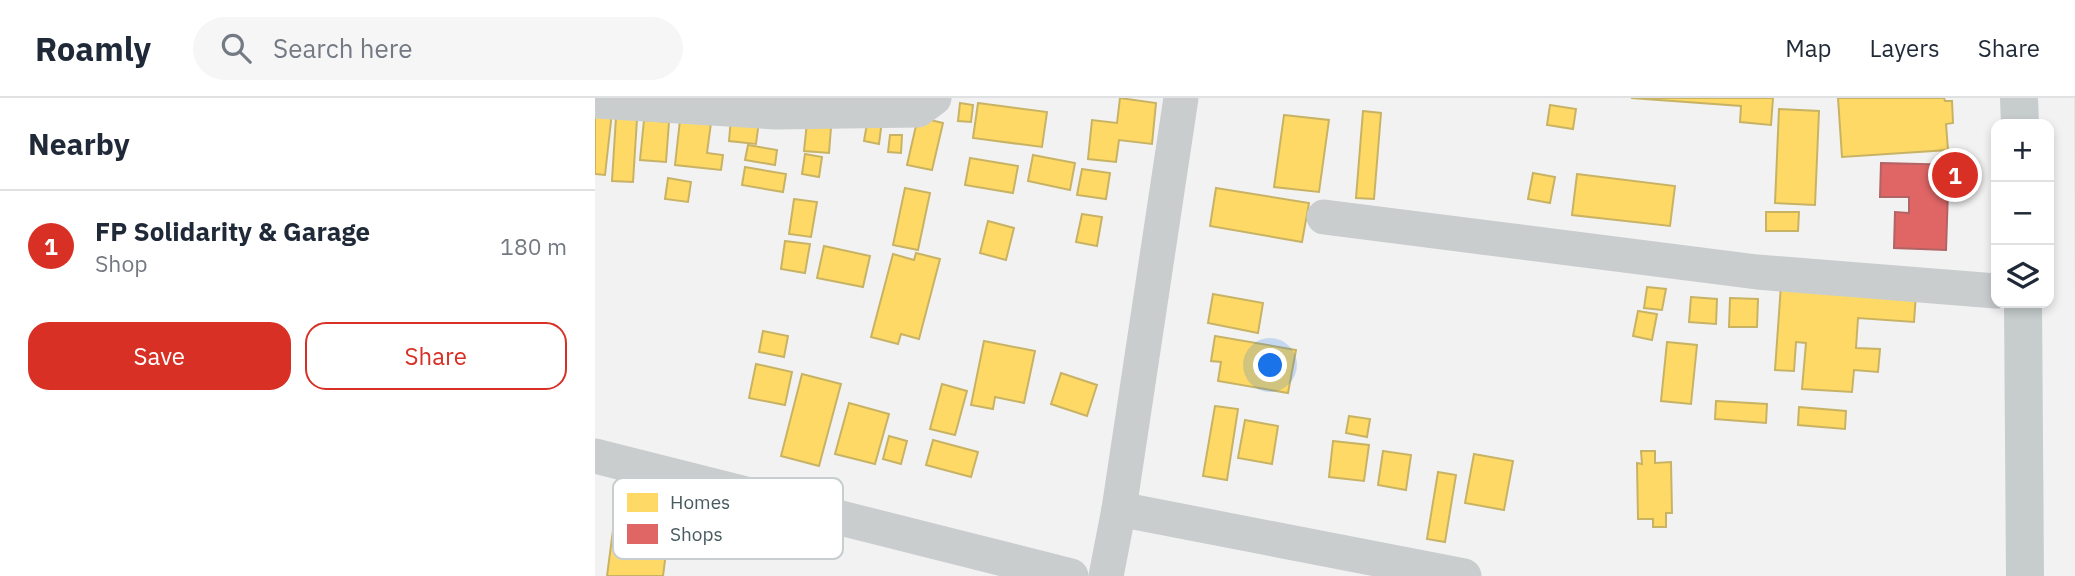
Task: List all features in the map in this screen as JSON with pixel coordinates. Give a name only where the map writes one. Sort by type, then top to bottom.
[{"type":"main road","points":[[2019,98],[2020,119]]},
{"type":"main road","points":[[2023,308],[2025,576]]},
{"type":"street","points":[[595,101],[776,112],[918,110],[934,98]]},
{"type":"street","points":[[1106,576],[1119,509],[1181,98]]},
{"type":"street","points":[[1324,217],[1757,272],[1991,292]]},
{"type":"street","points":[[595,456],[682,478]]},
{"type":"street","points":[[1119,509],[1464,576]]},
{"type":"street","points":[[843,519],[1071,576]]},
{"type":"green space","points":[[2074,98],[2075,98],[2075,417]]},
{"type":"building: Homes","points":[[1120,98],[1156,103],[1152,144],[1119,140],[1116,162],[1088,159],[1092,120],[1117,123]]},
{"type":"building: Homes","points":[[1631,98],[1773,98],[1771,125],[1740,122],[1741,106]]},
{"type":"building: Homes","points":[[1838,98],[1944,98],[1945,101],[1952,101],[1953,123],[1946,124],[1948,150],[1842,157]]},
{"type":"building: Homes","points":[[960,103],[973,105],[971,122],[958,121]]},
{"type":"building: Homes","points":[[978,103],[1047,112],[1042,147],[973,138]]},
{"type":"building: Homes","points":[[1550,105],[1576,109],[1573,129],[1547,125]]},
{"type":"building: Homes","points":[[1779,109],[1819,111],[1815,205],[1775,203]]},
{"type":"building: Homes","points":[[595,110],[612,112],[605,175],[595,174]]},
{"type":"building: Homes","points":[[681,111],[712,115],[707,153],[723,155],[721,170],[675,165]]},
{"type":"building: Homes","points":[[1363,111],[1381,113],[1374,199],[1356,198]]},
{"type":"building: Homes","points":[[808,113],[832,115],[829,153],[804,151]]},
{"type":"building: Homes","points":[[1284,115],[1329,120],[1319,192],[1274,187]]},
{"type":"building: Homes","points":[[616,117],[637,119],[633,182],[612,181]]},
{"type":"building: Homes","points":[[918,117],[943,123],[932,170],[907,165]]},
{"type":"building: Homes","points":[[731,118],[759,121],[756,144],[729,141]]},
{"type":"building: Homes","points":[[868,118],[882,120],[879,144],[864,141]]},
{"type":"building: Homes","points":[[644,120],[669,122],[666,162],[640,160]]},
{"type":"building: Homes","points":[[890,135],[902,135],[901,153],[888,152]]},
{"type":"building: Homes","points":[[748,145],[777,150],[775,165],[745,160]]},
{"type":"building: Homes","points":[[805,154],[822,157],[819,177],[802,174]]},
{"type":"building: Homes","points":[[1033,155],[1075,163],[1070,190],[1028,181]]},
{"type":"building: Homes","points":[[970,158],[1018,166],[1013,193],[965,185]]},
{"type":"building: Homes","points":[[745,167],[786,174],[783,192],[742,185]]},
{"type":"building: Homes","points":[[1082,169],[1110,173],[1106,199],[1077,195]]},
{"type":"building: Homes","points":[[1533,173],[1555,177],[1550,203],[1528,199]]},
{"type":"building: Homes","points":[[1577,174],[1675,186],[1670,226],[1572,215]]},
{"type":"building: Homes","points":[[668,178],[691,182],[688,202],[665,199]]},
{"type":"building: Homes","points":[[905,188],[930,193],[918,250],[893,245]]},
{"type":"building: Homes","points":[[1216,188],[1309,203],[1302,242],[1210,226]]},
{"type":"building: Homes","points":[[794,199],[817,202],[811,237],[789,234]]},
{"type":"building: Homes","points":[[1766,212],[1799,212],[1798,231],[1766,231]]},
{"type":"building: Homes","points":[[1082,214],[1102,217],[1097,246],[1076,242]]},
{"type":"building: Homes","points":[[988,221],[1014,228],[1006,260],[980,253]]},
{"type":"building: Homes","points":[[785,241],[810,244],[805,273],[781,269]]},
{"type":"building: Homes","points":[[824,246],[870,256],[863,287],[817,278]]},
{"type":"building: Homes","points":[[916,253],[940,259],[919,339],[901,334],[898,344],[871,337],[893,254],[914,260]]},
{"type":"building: Homes","points":[[1781,285],[1916,294],[1914,322],[1858,318],[1856,348],[1880,349],[1878,372],[1854,370],[1852,392],[1802,389],[1806,343],[1796,342],[1794,371],[1775,370]]},
{"type":"building: Homes","points":[[1647,287],[1666,289],[1662,310],[1644,308]]},
{"type":"building: Homes","points":[[1213,294],[1263,303],[1258,333],[1208,323]]},
{"type":"building: Homes","points":[[1691,297],[1717,299],[1716,324],[1689,322]]},
{"type":"building: Homes","points":[[1730,298],[1758,299],[1757,327],[1729,327]]},
{"type":"building: Homes","points":[[1638,311],[1657,314],[1652,340],[1633,336]]},
{"type":"building: Homes","points":[[763,331],[788,336],[784,357],[759,352]]},
{"type":"building: Homes","points":[[1215,336],[1296,350],[1288,393],[1218,381],[1221,362],[1211,361]]},
{"type":"building: Homes","points":[[984,341],[1035,351],[1024,403],[995,397],[993,409],[971,405]]},
{"type":"building: Homes","points":[[1667,342],[1697,345],[1691,404],[1661,401]]},
{"type":"building: Homes","points":[[756,364],[792,372],[785,405],[749,398]]},
{"type":"building: Homes","points":[[1061,373],[1097,385],[1087,416],[1051,404]]},
{"type":"building: Homes","points":[[802,374],[841,384],[819,466],[781,456]]},
{"type":"building: Homes","points":[[942,384],[967,391],[955,435],[930,429]]},
{"type":"building: Homes","points":[[1716,401],[1767,404],[1766,423],[1715,419]]},
{"type":"building: Homes","points":[[849,403],[889,414],[875,464],[835,454]]},
{"type":"building: Homes","points":[[1215,406],[1238,409],[1227,480],[1203,476]]},
{"type":"building: Homes","points":[[1799,407],[1846,411],[1845,429],[1798,425]]},
{"type":"building: Homes","points":[[1349,416],[1370,419],[1367,437],[1346,433]]},
{"type":"building: Homes","points":[[1245,420],[1278,426],[1272,464],[1238,458]]},
{"type":"building: Homes","points":[[889,436],[907,441],[901,464],[883,459]]},
{"type":"building: Homes","points":[[933,440],[978,452],[971,477],[926,465]]},
{"type":"building: Homes","points":[[1333,441],[1369,445],[1364,481],[1329,477]]},
{"type":"building: Homes","points":[[1383,451],[1411,455],[1406,490],[1378,485]]},
{"type":"building: Homes","points":[[1641,451],[1655,451],[1655,463],[1671,462],[1672,513],[1666,513],[1666,527],[1653,527],[1653,519],[1638,519],[1637,463],[1642,464]]},
{"type":"building: Homes","points":[[1474,454],[1513,461],[1504,510],[1465,503]]},
{"type":"building: Homes","points":[[1438,472],[1456,475],[1445,542],[1427,539]]},
{"type":"building: Homes","points":[[613,530],[613,559],[665,559],[663,576],[607,576]]},
{"type":"building: Shops","points":[[1881,163],[1959,165],[1958,191],[1948,191],[1946,250],[1894,248],[1895,212],[1909,213],[1909,197],[1880,197]]},
{"type":"place","name":"FP Solidarity & Garage","points":[[1955,175]]}]
